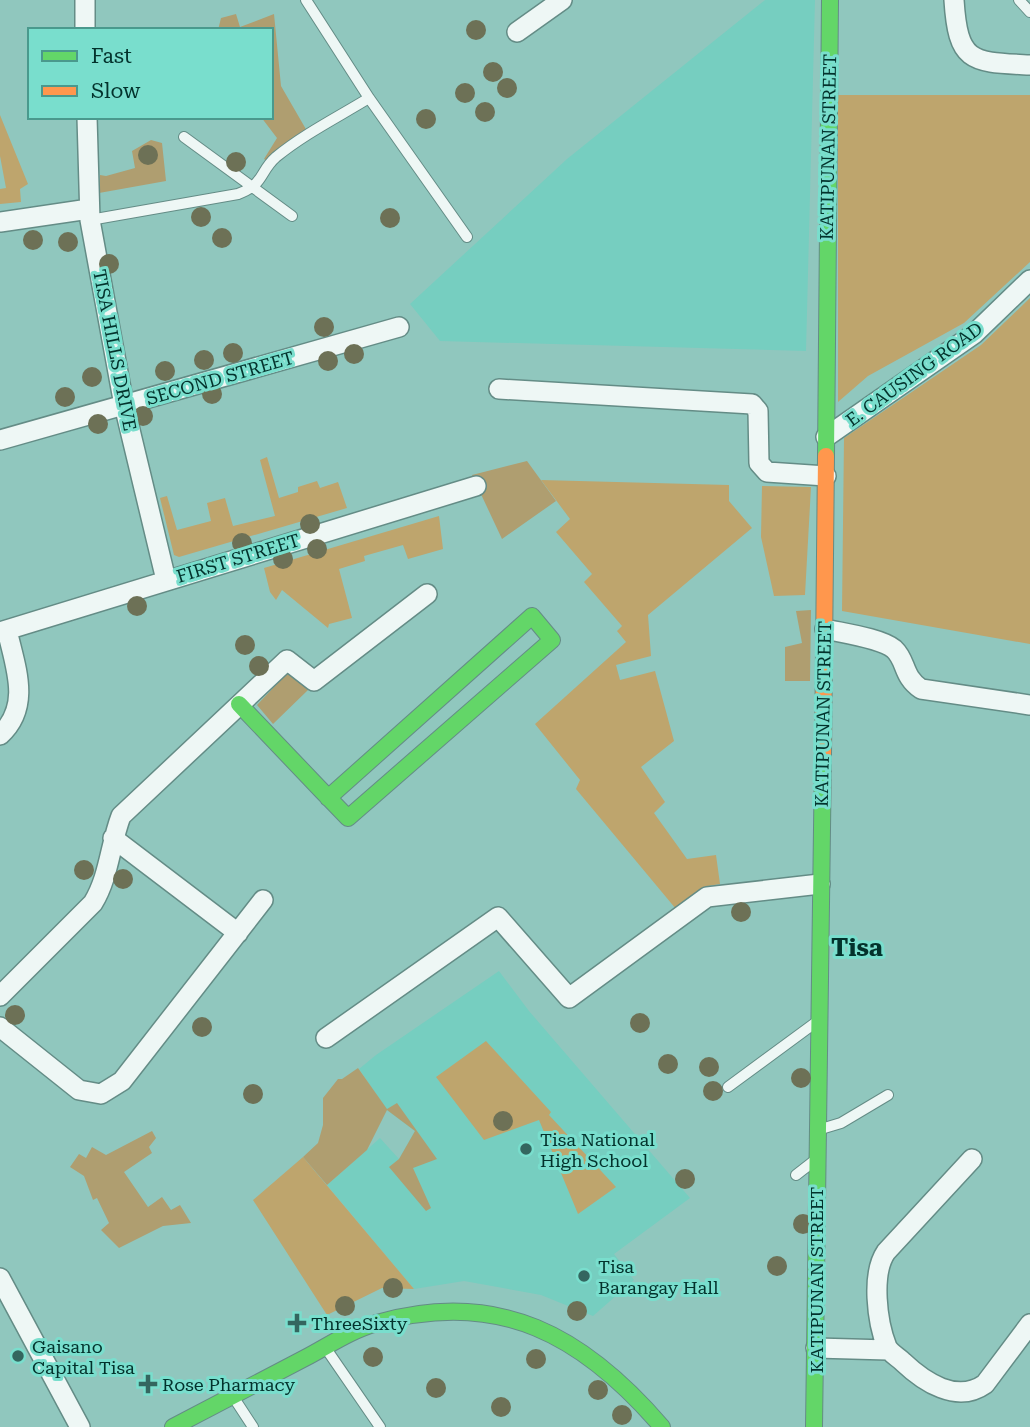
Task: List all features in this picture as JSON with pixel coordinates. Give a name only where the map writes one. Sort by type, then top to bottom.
[{"type":"street","points":[[85,0],[85,28]]},
{"type":"street","points":[[517,32],[562,0]]},
{"type":"street","name":"KATIPUNAN STREET","points":[[814,1427],[830,0]]},
{"type":"street","points":[[954,0],[957,34],[967,52],[982,61],[1030,65]]},
{"type":"street","name":"TISA HILLS DRIVE","points":[[87,119],[89,214],[124,405],[166,580]]},
{"type":"street","points":[[0,222],[89,214]]},
{"type":"street","name":"E. CAUSING ROAD","points":[[826,437],[974,334],[1030,280]]},
{"type":"street","name":"SECOND STREET","points":[[0,440],[399,327]]},
{"type":"street","points":[[499,389],[752,404],[758,411],[759,463],[762,468],[767,472],[826,477]]},
{"type":"street","name":"FIRST STREET","points":[[3,631],[476,486]]},
{"type":"street","points":[[0,996],[93,903],[104,886],[113,838],[121,816],[239,704],[287,660],[314,681],[426,594]]},
{"type":"street","points":[[239,704],[328,798],[348,818],[552,640],[532,616],[328,798]]},
{"type":"street","points":[[825,629],[883,643],[894,649],[910,681],[921,689],[1030,705]]},
{"type":"street","points":[[0,735],[7,729],[16,712],[20,691],[3,631]]},
{"type":"street","points":[[113,838],[238,933]]},
{"type":"street","points":[[326,1038],[498,917],[569,998],[707,897],[820,884]]},
{"type":"street","points":[[0,1027],[79,1090],[101,1094],[122,1082],[263,901]]},
{"type":"street","points":[[888,1350],[876,1283],[878,1263],[972,1159]]},
{"type":"street","points":[[0,1278],[80,1427]]},
{"type":"street","points":[[179,1426],[376,1324],[428,1312],[483,1312],[537,1326],[594,1358],[641,1400],[662,1427]]},
{"type":"street","points":[[816,1348],[888,1350],[928,1383],[956,1392],[976,1390],[985,1384],[1030,1324]]},
{"type":"lane","points":[[306,0],[369,98],[467,237]]},
{"type":"lane","points":[[1019,0],[1030,12]]},
{"type":"lane","points":[[89,214],[239,194],[253,188],[274,159],[302,138],[369,98]]},
{"type":"lane","points":[[184,137],[292,216]]},
{"type":"lane","points":[[728,1087],[818,1020]]},
{"type":"lane","points":[[817,1130],[841,1123],[887,1095]]},
{"type":"lane","points":[[796,1175],[817,1158]]},
{"type":"lane","points":[[326,1348],[380,1427]]},
{"type":"lane","points":[[233,1396],[253,1427]]},
{"type":"shaded area","points":[[765,0],[815,0],[806,351],[440,341],[410,304],[567,159]]},
{"type":"shaded area","points":[[236,14],[240,27],[274,14],[281,86],[307,131],[269,162],[264,159],[277,138],[263,119],[273,119],[273,28],[218,28],[221,18]]},
{"type":"shaded area","points":[[838,95],[1030,95],[1030,262],[964,323],[868,376],[838,402]]},
{"type":"shaded area","points":[[0,115],[28,184],[20,189],[21,202],[0,204],[0,189],[6,188],[0,156]]},
{"type":"shaded area","points":[[151,140],[162,143],[166,181],[99,193],[100,175],[106,176],[135,168],[132,151]]},
{"type":"shaded area","points":[[1030,298],[1030,644],[842,611],[844,438],[981,345]]},
{"type":"shaded area","points":[[267,457],[279,498],[298,492],[298,487],[317,481],[320,488],[338,482],[347,508],[179,557],[174,555],[160,498],[167,496],[177,530],[211,521],[207,503],[225,498],[233,526],[275,516],[260,460]]},
{"type":"shaded area","points":[[527,461],[556,501],[502,539],[472,475]]},
{"type":"shaded area","points":[[541,480],[729,485],[729,501],[752,528],[648,615],[651,656],[616,665],[620,680],[655,671],[674,741],[641,767],[665,802],[654,813],[687,859],[716,855],[720,884],[708,886],[676,909],[576,789],[580,780],[535,724],[626,642],[617,631],[622,626],[584,582],[592,574],[556,532],[570,519]]},
{"type":"shaded area","points":[[762,486],[811,487],[805,595],[774,596],[761,537]]},
{"type":"shaded area","points":[[439,516],[443,549],[408,559],[403,545],[364,556],[365,561],[339,569],[352,618],[329,624],[328,628],[282,590],[276,600],[270,592],[264,568]]},
{"type":"shaded area","points":[[811,610],[810,681],[785,681],[785,647],[802,643],[796,611]]},
{"type":"shaded area","points":[[290,670],[308,690],[273,724],[257,705]]},
{"type":"shaded area","name":"Tisa National High School","points":[[499,971],[529,1011],[690,1198],[614,1254],[634,1280],[593,1316],[541,1295],[464,1281],[414,1289],[327,1185],[380,1138],[399,1159],[415,1131],[387,1110],[359,1069]]},
{"type":"shaded area","points":[[486,1041],[551,1112],[549,1115],[616,1187],[578,1214],[539,1120],[484,1140],[436,1077]]},
{"type":"shaded area","points":[[358,1068],[387,1109],[397,1103],[437,1159],[413,1168],[431,1208],[426,1211],[389,1167],[399,1159],[415,1131],[387,1110],[367,1150],[327,1185],[303,1157],[318,1143],[323,1125],[323,1098],[338,1079]]},
{"type":"shaded area","points":[[152,1131],[156,1138],[149,1147],[152,1153],[124,1172],[148,1207],[162,1197],[171,1210],[180,1205],[191,1223],[163,1226],[119,1248],[101,1230],[109,1223],[97,1198],[93,1200],[84,1176],[70,1167],[79,1154],[86,1158],[92,1147],[106,1155]]},
{"type":"shaded area","points":[[303,1157],[414,1289],[382,1288],[327,1315],[253,1200]]},
{"type":"traffic: fast","points":[[826,456],[830,0]]},
{"type":"traffic: fast","points":[[239,704],[321,790],[348,818],[552,640],[532,616],[328,798]]},
{"type":"traffic: fast","points":[[814,1427],[823,754]]},
{"type":"traffic: fast","points":[[173,1427],[358,1330],[377,1323],[421,1314],[462,1312],[500,1317],[536,1328],[570,1345],[602,1367],[662,1427]]},
{"type":"traffic: slow","points":[[823,754],[826,456]]},
{"type":"place","name":"Tisa National High School","points":[[526,1149]]},
{"type":"place","name":"Tisa Barangay Hall","points":[[584,1276]]},
{"type":"place","name":"ThreeSixty","points":[[297,1323]]},
{"type":"place","name":"Gaisano Capital Tisa","points":[[18,1356]]},
{"type":"place","name":"Rose Pharmacy","points":[[148,1384]]},
{"type":"district","name":"Tisa","points":[[857,948]]}]
